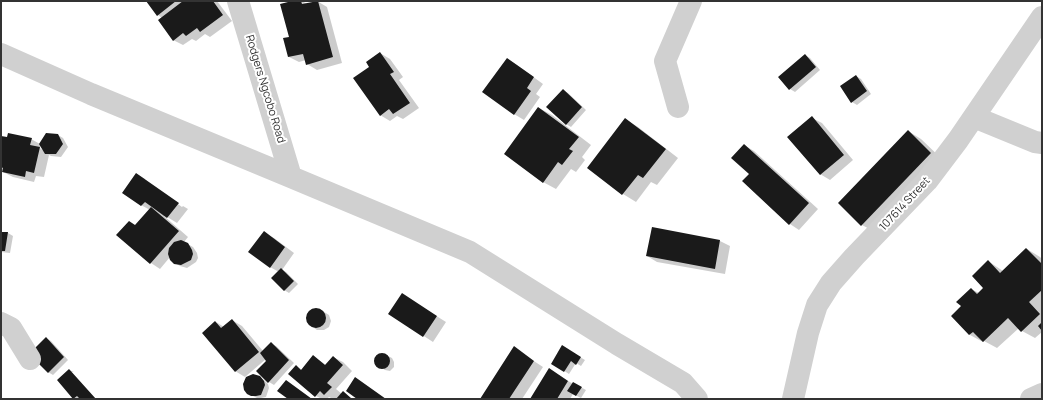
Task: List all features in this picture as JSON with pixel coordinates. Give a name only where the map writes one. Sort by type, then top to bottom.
[{"type":"street","name":"Rodgers Ngcobo Road","points":[[238,1],[291,177]]},
{"type":"street","points":[[678,107],[666,61],[691,1]]},
{"type":"street","name":"107614 Street","points":[[793,399],[808,333],[817,304],[831,283],[854,257],[927,181],[958,140],[1042,17]]},
{"type":"street","points":[[1,54],[91,94],[470,252],[617,344],[683,383],[697,399]]},
{"type":"street","points":[[974,117],[1040,146]]},
{"type":"street","points":[[1,323],[11,328],[30,360]]},
{"type":"street","points":[[1031,399],[1042,394]]},
{"type":"building","points":[[146,1],[176,1],[157,16]]},
{"type":"building","points":[[183,1],[213,1],[223,15],[200,32],[197,28],[186,36],[183,33],[173,41],[158,20]]},
{"type":"building","points":[[292,1],[301,1],[302,4],[318,1],[333,57],[306,65],[303,54],[288,57],[283,38],[289,37],[280,4]]},
{"type":"building","points":[[380,52],[394,72],[390,74],[410,103],[393,114],[389,109],[380,116],[353,78],[369,67],[366,62]]},
{"type":"building","points":[[805,54],[816,67],[789,90],[778,77]]},
{"type":"building","points":[[507,58],[534,77],[527,88],[531,91],[514,115],[482,92]]},
{"type":"building","points":[[856,75],[867,91],[851,103],[840,86]]},
{"type":"building","points":[[563,89],[582,107],[566,125],[546,107]]},
{"type":"building","points":[[538,107],[579,137],[569,149],[573,151],[562,165],[558,162],[543,183],[504,154]]},
{"type":"building","points":[[812,116],[844,155],[820,175],[787,137]]},
{"type":"building","points":[[625,118],[666,149],[643,178],[638,175],[622,195],[587,168]]},
{"type":"building","points":[[908,130],[931,153],[861,226],[838,203]]},
{"type":"building","points":[[8,133],[32,138],[30,145],[40,147],[34,173],[26,171],[25,177],[2,172],[1,136],[7,137]]},
{"type":"building","points":[[46,133],[58,134],[63,144],[56,154],[45,154],[39,144]]},
{"type":"building","points":[[744,144],[809,203],[789,225],[742,181],[749,174],[731,158]]},
{"type":"building","points":[[136,173],[179,203],[167,218],[145,202],[141,206],[122,193]]},
{"type":"building","points":[[151,207],[179,231],[150,264],[116,235],[129,221],[135,225]]},
{"type":"building","points":[[652,227],[720,240],[715,269],[646,256]]},
{"type":"building","points":[[264,231],[285,247],[270,268],[248,252]]},
{"type":"building","points":[[1,232],[8,232],[5,251],[1,251]]},
{"type":"building","points":[[181,240],[188,243],[193,254],[191,260],[181,265],[174,264],[170,260],[168,254],[169,248],[174,242]]},
{"type":"building","points":[[1026,248],[1042,264],[1042,290],[1029,302],[1040,314],[1021,332],[1008,318],[983,342],[973,332],[969,335],[951,316],[961,306],[956,302],[971,288],[977,294],[983,288],[972,276],[988,260],[1000,273]]},
{"type":"building","points":[[281,268],[294,281],[284,291],[271,278]]},
{"type":"building","points":[[402,293],[437,316],[423,337],[388,314]]},
{"type":"building","points":[[316,308],[323,311],[326,318],[323,325],[316,328],[309,325],[306,318],[309,311]]},
{"type":"building","points":[[232,319],[259,352],[235,372],[202,333],[215,321],[221,328]]},
{"type":"building","points":[[1042,322],[1042,331],[1038,326]]},
{"type":"building","points":[[46,337],[64,357],[48,373],[29,354]]},
{"type":"building","points":[[271,342],[289,360],[268,383],[256,371],[266,361],[260,353]]},
{"type":"building","points":[[562,345],[581,357],[576,365],[571,361],[564,372],[551,364]]},
{"type":"building","points":[[514,346],[534,361],[509,399],[480,399]]},
{"type":"building","points":[[382,353],[389,358],[390,361],[385,368],[382,369],[375,364],[374,361],[379,354]]},
{"type":"building","points":[[313,355],[325,365],[333,356],[343,365],[327,383],[332,387],[324,395],[320,391],[315,397],[288,374],[296,365],[301,370]]},
{"type":"building","points":[[549,368],[568,381],[557,399],[530,399]]},
{"type":"building","points":[[69,369],[96,399],[80,399],[77,396],[73,399],[57,380]]},
{"type":"building","points":[[253,374],[260,376],[264,381],[265,385],[261,395],[251,396],[244,390],[243,384],[246,377]]},
{"type":"building","points":[[355,377],[386,399],[357,399],[346,391]]},
{"type":"building","points":[[286,380],[312,399],[288,399],[277,391]]},
{"type":"building","points":[[573,382],[582,387],[576,396],[567,391]]},
{"type":"building","points":[[343,391],[352,399],[336,399]]}]
